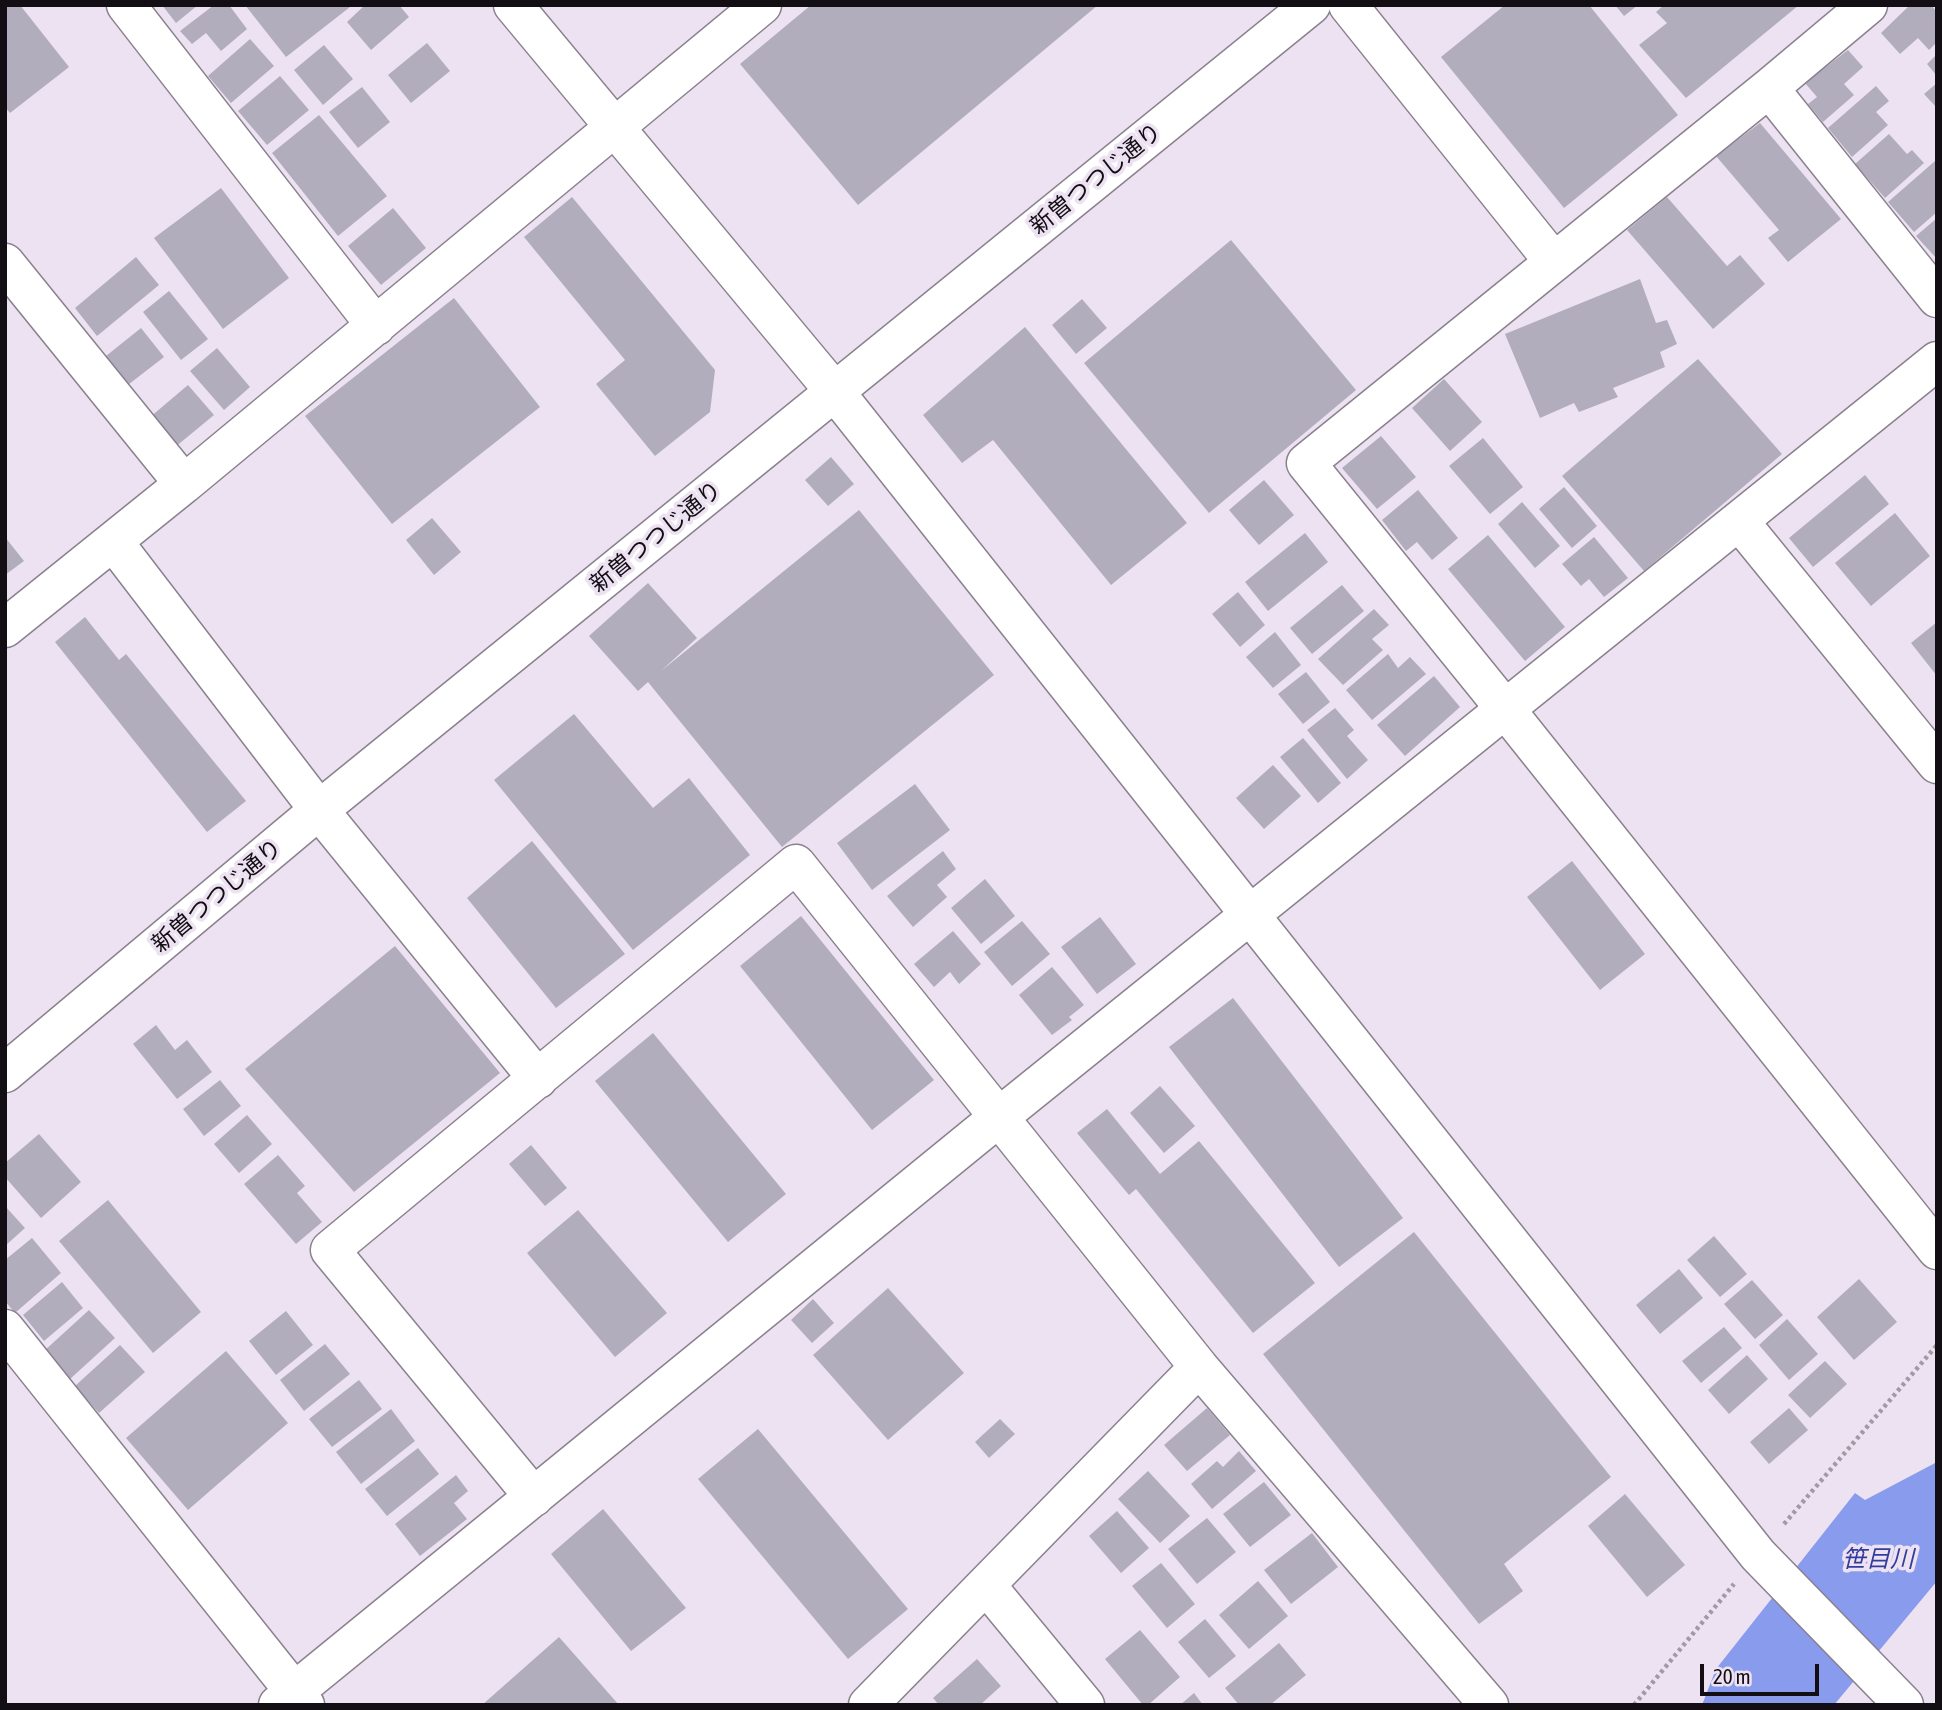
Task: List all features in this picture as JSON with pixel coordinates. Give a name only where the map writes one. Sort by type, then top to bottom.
[{"type":"street","points":[[126,5],[376,326]]},
{"type":"street","points":[[513,5],[835,392],[1763,1560],[1900,1701]]},
{"type":"street","points":[[5,628],[376,326],[762,5]]},
{"type":"street","name":"新曽つつじ通り","points":[[5,1073],[319,810],[1311,5]]},
{"type":"street","points":[[1348,5],[1555,262]]},
{"type":"street","points":[[1868,5],[1306,463],[1937,1250]]},
{"type":"street","points":[[1769,88],[1937,298]]},
{"type":"street","points":[[5,263],[184,484]]},
{"type":"street","points":[[5,1329],[293,1700],[534,1497],[999,1117],[1937,361]]},
{"type":"street","points":[[1739,521],[1937,764]]},
{"type":"street","points":[[113,541],[319,810],[538,1079]]},
{"type":"street","points":[[534,1497],[330,1250],[796,864],[1199,1367],[1489,1705]]},
{"type":"street","points":[[868,1705],[1199,1367]]},
{"type":"street","points":[[986,1584],[1085,1705]]},
{"type":"path","points":[[1634,1705],[1763,1560],[1937,1345]]},
{"type":"water","name":"笹目川","points":[[1937,1462],[1937,1581],[1834,1705],[1702,1705],[1716,1669],[1855,1493],[1865,1500]]},
{"type":"building","points":[[5,5],[20,5],[69,67],[10,113],[5,107]]},
{"type":"building","points":[[162,5],[198,5],[176,23]]},
{"type":"building","points":[[214,5],[229,5],[247,29],[221,51],[206,33],[192,44],[180,31]]},
{"type":"building","points":[[245,5],[349,5],[350,7],[286,57]]},
{"type":"building","points":[[365,5],[399,5],[409,17],[371,50],[347,22]]},
{"type":"building","points":[[811,5],[1098,5],[858,205],[740,64]]},
{"type":"building","points":[[1505,5],[1589,5],[1678,115],[1564,208],[1441,57]]},
{"type":"building","points":[[1615,5],[1638,5],[1624,16]]},
{"type":"building","points":[[1664,5],[1799,5],[1686,98],[1639,45],[1667,23],[1656,12]]},
{"type":"building","points":[[1910,5],[1931,5],[1937,12],[1937,42],[1929,50],[1918,38],[1900,54],[1881,33]]},
{"type":"building","points":[[250,39],[274,66],[231,103],[208,76]]},
{"type":"building","points":[[427,43],[450,71],[411,103],[388,75]]},
{"type":"building","points":[[324,45],[353,79],[323,105],[294,70]]},
{"type":"building","points":[[1848,50],[1863,67],[1844,84],[1854,95],[1823,122],[1808,104],[1817,97],[1805,83]]},
{"type":"building","points":[[1937,54],[1937,76],[1927,64]]},
{"type":"building","points":[[280,76],[309,110],[267,145],[238,111]]},
{"type":"building","points":[[1937,83],[1937,108],[1924,94]]},
{"type":"building","points":[[1876,86],[1889,101],[1876,112],[1888,125],[1852,157],[1828,128]]},
{"type":"building","points":[[362,87],[390,122],[358,148],[329,112]]},
{"type":"building","points":[[319,115],[387,196],[338,236],[272,153]]},
{"type":"building","points":[[1760,123],[1841,219],[1788,262],[1768,238],[1779,230],[1716,156]]},
{"type":"building","points":[[1889,134],[1907,154],[1912,150],[1924,163],[1885,198],[1855,164]]},
{"type":"building","points":[[1935,161],[1937,212],[1914,232],[1888,202]]},
{"type":"building","points":[[221,188],[289,278],[223,329],[154,238]]},
{"type":"building","points":[[572,197],[715,370],[710,412],[655,456],[596,384],[625,360],[524,237]]},
{"type":"building","points":[[1667,197],[1727,266],[1740,255],[1765,284],[1713,329],[1627,230]]},
{"type":"building","points":[[393,208],[426,248],[381,285],[348,246]]},
{"type":"building","points":[[1937,218],[1937,259],[1916,236]]},
{"type":"building","points":[[1231,240],[1356,390],[1209,513],[1084,363]]},
{"type":"building","points":[[136,257],[159,285],[97,336],[75,308]]},
{"type":"building","points":[[1640,279],[1656,323],[1667,320],[1677,344],[1660,352],[1665,367],[1613,388],[1618,397],[1579,412],[1574,403],[1540,418],[1505,334]]},
{"type":"building","points":[[169,291],[208,339],[181,360],[143,312]]},
{"type":"building","points":[[454,298],[540,407],[392,524],[305,416]]},
{"type":"building","points":[[1082,299],[1107,328],[1076,354],[1052,325]]},
{"type":"building","points":[[1025,327],[1187,523],[1111,585],[993,440],[962,463],[923,415]]},
{"type":"building","points":[[141,328],[164,357],[124,388],[101,360]]},
{"type":"building","points":[[217,348],[250,387],[224,410],[190,371]]},
{"type":"building","points":[[1698,359],[1782,454],[1644,571],[1562,476]]},
{"type":"building","points":[[1444,379],[1482,422],[1450,451],[1412,408]]},
{"type":"building","points":[[188,385],[214,415],[174,448],[149,418]]},
{"type":"building","points":[[1381,436],[1416,477],[1377,509],[1342,468]]},
{"type":"building","points":[[1483,438],[1523,487],[1490,514],[1449,466]]},
{"type":"building","points":[[831,457],[854,484],[828,506],[805,480]]},
{"type":"building","points":[[1865,475],[1889,504],[1813,567],[1789,538]]},
{"type":"building","points":[[1264,480],[1294,515],[1259,545],[1229,510]]},
{"type":"building","points":[[1564,487],[1597,526],[1572,548],[1539,509]]},
{"type":"building","points":[[1418,490],[1458,538],[1432,560],[1417,542],[1406,551],[1382,520]]},
{"type":"building","points":[[1522,502],[1560,546],[1535,568],[1498,524]]},
{"type":"building","points":[[859,510],[994,675],[782,847],[648,682],[638,691],[589,636],[648,583],[697,638],[661,671]]},
{"type":"building","points":[[1895,513],[1930,556],[1871,606],[1835,563]]},
{"type":"building","points":[[432,518],[461,552],[434,575],[406,540]]},
{"type":"building","points":[[1305,533],[1328,562],[1268,611],[1245,582]]},
{"type":"building","points":[[1488,535],[1565,627],[1525,661],[1448,569]]},
{"type":"building","points":[[5,537],[24,561],[5,575]]},
{"type":"building","points":[[1594,537],[1628,578],[1604,597],[1589,579],[1581,586],[1562,564]]},
{"type":"building","points":[[1342,585],[1364,611],[1312,654],[1290,628]]},
{"type":"building","points":[[1238,592],[1265,625],[1240,647],[1212,614]]},
{"type":"building","points":[[1374,609],[1389,625],[1372,639],[1383,650],[1343,685],[1318,659]]},
{"type":"building","points":[[85,617],[119,660],[126,654],[246,801],[207,832],[55,642]]},
{"type":"building","points":[[1937,622],[1937,676],[1911,643]]},
{"type":"building","points":[[1275,632],[1301,665],[1273,688],[1246,657]]},
{"type":"building","points":[[1388,654],[1398,668],[1410,657],[1426,674],[1372,720],[1346,690]]},
{"type":"building","points":[[1306,672],[1330,702],[1303,724],[1278,694]]},
{"type":"building","points":[[1434,676],[1460,707],[1405,756],[1377,725]]},
{"type":"building","points":[[1335,708],[1354,730],[1347,736],[1368,760],[1347,779],[1307,730]]},
{"type":"building","points":[[574,714],[653,808],[689,778],[750,855],[633,950],[494,780]]},
{"type":"building","points":[[1303,738],[1341,783],[1318,803],[1280,757]]},
{"type":"building","points":[[1273,765],[1301,796],[1264,829],[1236,798]]},
{"type":"building","points":[[915,784],[950,830],[872,890],[837,843]]},
{"type":"building","points":[[532,841],[625,954],[556,1008],[467,898]]},
{"type":"building","points":[[943,851],[956,869],[937,885],[947,897],[913,927],[887,896]]},
{"type":"building","points":[[1572,861],[1645,954],[1600,990],[1527,897]]},
{"type":"building","points":[[985,879],[1015,916],[981,944],[951,908]]},
{"type":"building","points":[[801,916],[934,1080],[872,1130],[740,966]]},
{"type":"building","points":[[1100,917],[1136,964],[1097,994],[1061,947]]},
{"type":"building","points":[[1022,921],[1050,954],[1012,986],[984,952]]},
{"type":"building","points":[[953,931],[981,964],[959,984],[950,972],[934,987],[914,964]]},
{"type":"building","points":[[395,946],[500,1073],[354,1192],[245,1069]]},
{"type":"building","points":[[1052,967],[1084,1005],[1069,1017],[1072,1020],[1052,1035],[1019,995]]},
{"type":"building","points":[[1233,998],[1403,1218],[1339,1267],[1169,1047]]},
{"type":"building","points":[[156,1025],[175,1050],[187,1040],[212,1072],[177,1099],[133,1044]]},
{"type":"building","points":[[653,1033],[786,1194],[728,1242],[595,1081]]},
{"type":"building","points":[[220,1080],[241,1106],[204,1136],[183,1109]]},
{"type":"building","points":[[1160,1086],[1195,1126],[1164,1153],[1130,1113]]},
{"type":"building","points":[[1107,1109],[1160,1174],[1199,1141],[1315,1283],[1253,1333],[1136,1189],[1129,1195],[1077,1133]]},
{"type":"building","points":[[247,1115],[272,1144],[239,1173],[214,1144]]},
{"type":"building","points":[[39,1134],[81,1182],[41,1218],[5,1177],[5,1163]]},
{"type":"building","points":[[531,1145],[567,1188],[545,1206],[509,1164]]},
{"type":"building","points":[[278,1155],[305,1186],[297,1193],[322,1222],[296,1244],[244,1184]]},
{"type":"building","points":[[108,1200],[201,1312],[153,1353],[59,1241]]},
{"type":"building","points":[[5,1206],[25,1228],[5,1246]]},
{"type":"building","points":[[578,1210],[667,1313],[615,1357],[527,1253]]},
{"type":"building","points":[[1414,1232],[1611,1477],[1504,1564],[1523,1591],[1479,1624],[1263,1354]]},
{"type":"building","points":[[1714,1236],[1747,1274],[1720,1297],[1687,1260]]},
{"type":"building","points":[[32,1238],[61,1273],[15,1313],[5,1301],[5,1260]]},
{"type":"building","points":[[1679,1269],[1703,1298],[1660,1334],[1636,1305]]},
{"type":"building","points":[[1859,1279],[1897,1322],[1854,1360],[1817,1317]]},
{"type":"building","points":[[1752,1280],[1783,1315],[1755,1339],[1724,1304]]},
{"type":"building","points":[[62,1282],[83,1308],[44,1341],[23,1315]]},
{"type":"building","points":[[888,1288],[964,1373],[888,1440],[813,1355]]},
{"type":"building","points":[[813,1299],[834,1323],[812,1343],[791,1320]]},
{"type":"building","points":[[89,1310],[115,1338],[70,1379],[44,1351]]},
{"type":"building","points":[[286,1311],[313,1345],[276,1375],[249,1341]]},
{"type":"building","points":[[1787,1319],[1818,1354],[1789,1380],[1759,1345]]},
{"type":"building","points":[[1724,1327],[1742,1348],[1701,1383],[1682,1361]]},
{"type":"building","points":[[325,1344],[350,1374],[304,1411],[280,1380]]},
{"type":"building","points":[[120,1345],[145,1372],[99,1413],[75,1386]]},
{"type":"building","points":[[226,1351],[288,1423],[188,1510],[126,1438]]},
{"type":"building","points":[[1747,1355],[1768,1379],[1729,1414],[1708,1390]]},
{"type":"building","points":[[1825,1361],[1847,1384],[1810,1418],[1788,1395]]},
{"type":"building","points":[[359,1380],[382,1409],[332,1447],[309,1419]]},
{"type":"building","points":[[1207,1408],[1230,1435],[1187,1471],[1164,1445]]},
{"type":"building","points":[[1789,1408],[1808,1430],[1769,1464],[1750,1442]]},
{"type":"building","points":[[391,1409],[415,1441],[361,1484],[336,1452]]},
{"type":"building","points":[[1000,1419],[1015,1434],[989,1458],[975,1442]]},
{"type":"building","points":[[758,1429],[908,1609],[848,1659],[698,1479]]},
{"type":"building","points":[[418,1448],[439,1474],[387,1516],[365,1489]]},
{"type":"building","points":[[1239,1451],[1256,1471],[1212,1509],[1191,1484],[1217,1461],[1223,1467]]},
{"type":"building","points":[[1148,1471],[1190,1516],[1160,1543],[1118,1499]]},
{"type":"building","points":[[456,1475],[468,1491],[454,1503],[467,1519],[420,1556],[395,1524]]},
{"type":"building","points":[[1264,1482],[1291,1515],[1250,1547],[1223,1514]]},
{"type":"building","points":[[1625,1494],[1685,1565],[1647,1597],[1588,1526]]},
{"type":"building","points":[[603,1509],[686,1608],[631,1651],[551,1554]]},
{"type":"building","points":[[1117,1511],[1149,1548],[1121,1573],[1089,1536]]},
{"type":"building","points":[[1207,1518],[1236,1552],[1197,1584],[1168,1549]]},
{"type":"building","points":[[1312,1533],[1338,1567],[1291,1604],[1264,1570]]},
{"type":"building","points":[[1161,1563],[1195,1604],[1167,1628],[1132,1586]]},
{"type":"building","points":[[1258,1581],[1288,1616],[1249,1649],[1219,1615]]},
{"type":"building","points":[[1205,1619],[1236,1656],[1209,1678],[1178,1642]]},
{"type":"building","points":[[1140,1630],[1180,1677],[1148,1705],[1143,1705],[1105,1659]]},
{"type":"building","points":[[559,1637],[619,1705],[482,1705]]},
{"type":"building","points":[[1279,1643],[1306,1675],[1270,1705],[1239,1705],[1225,1688]]},
{"type":"building","points":[[977,1659],[1001,1686],[980,1705],[939,1705],[933,1698]]},
{"type":"building","points":[[1194,1693],[1203,1705],[1180,1705]]}]
